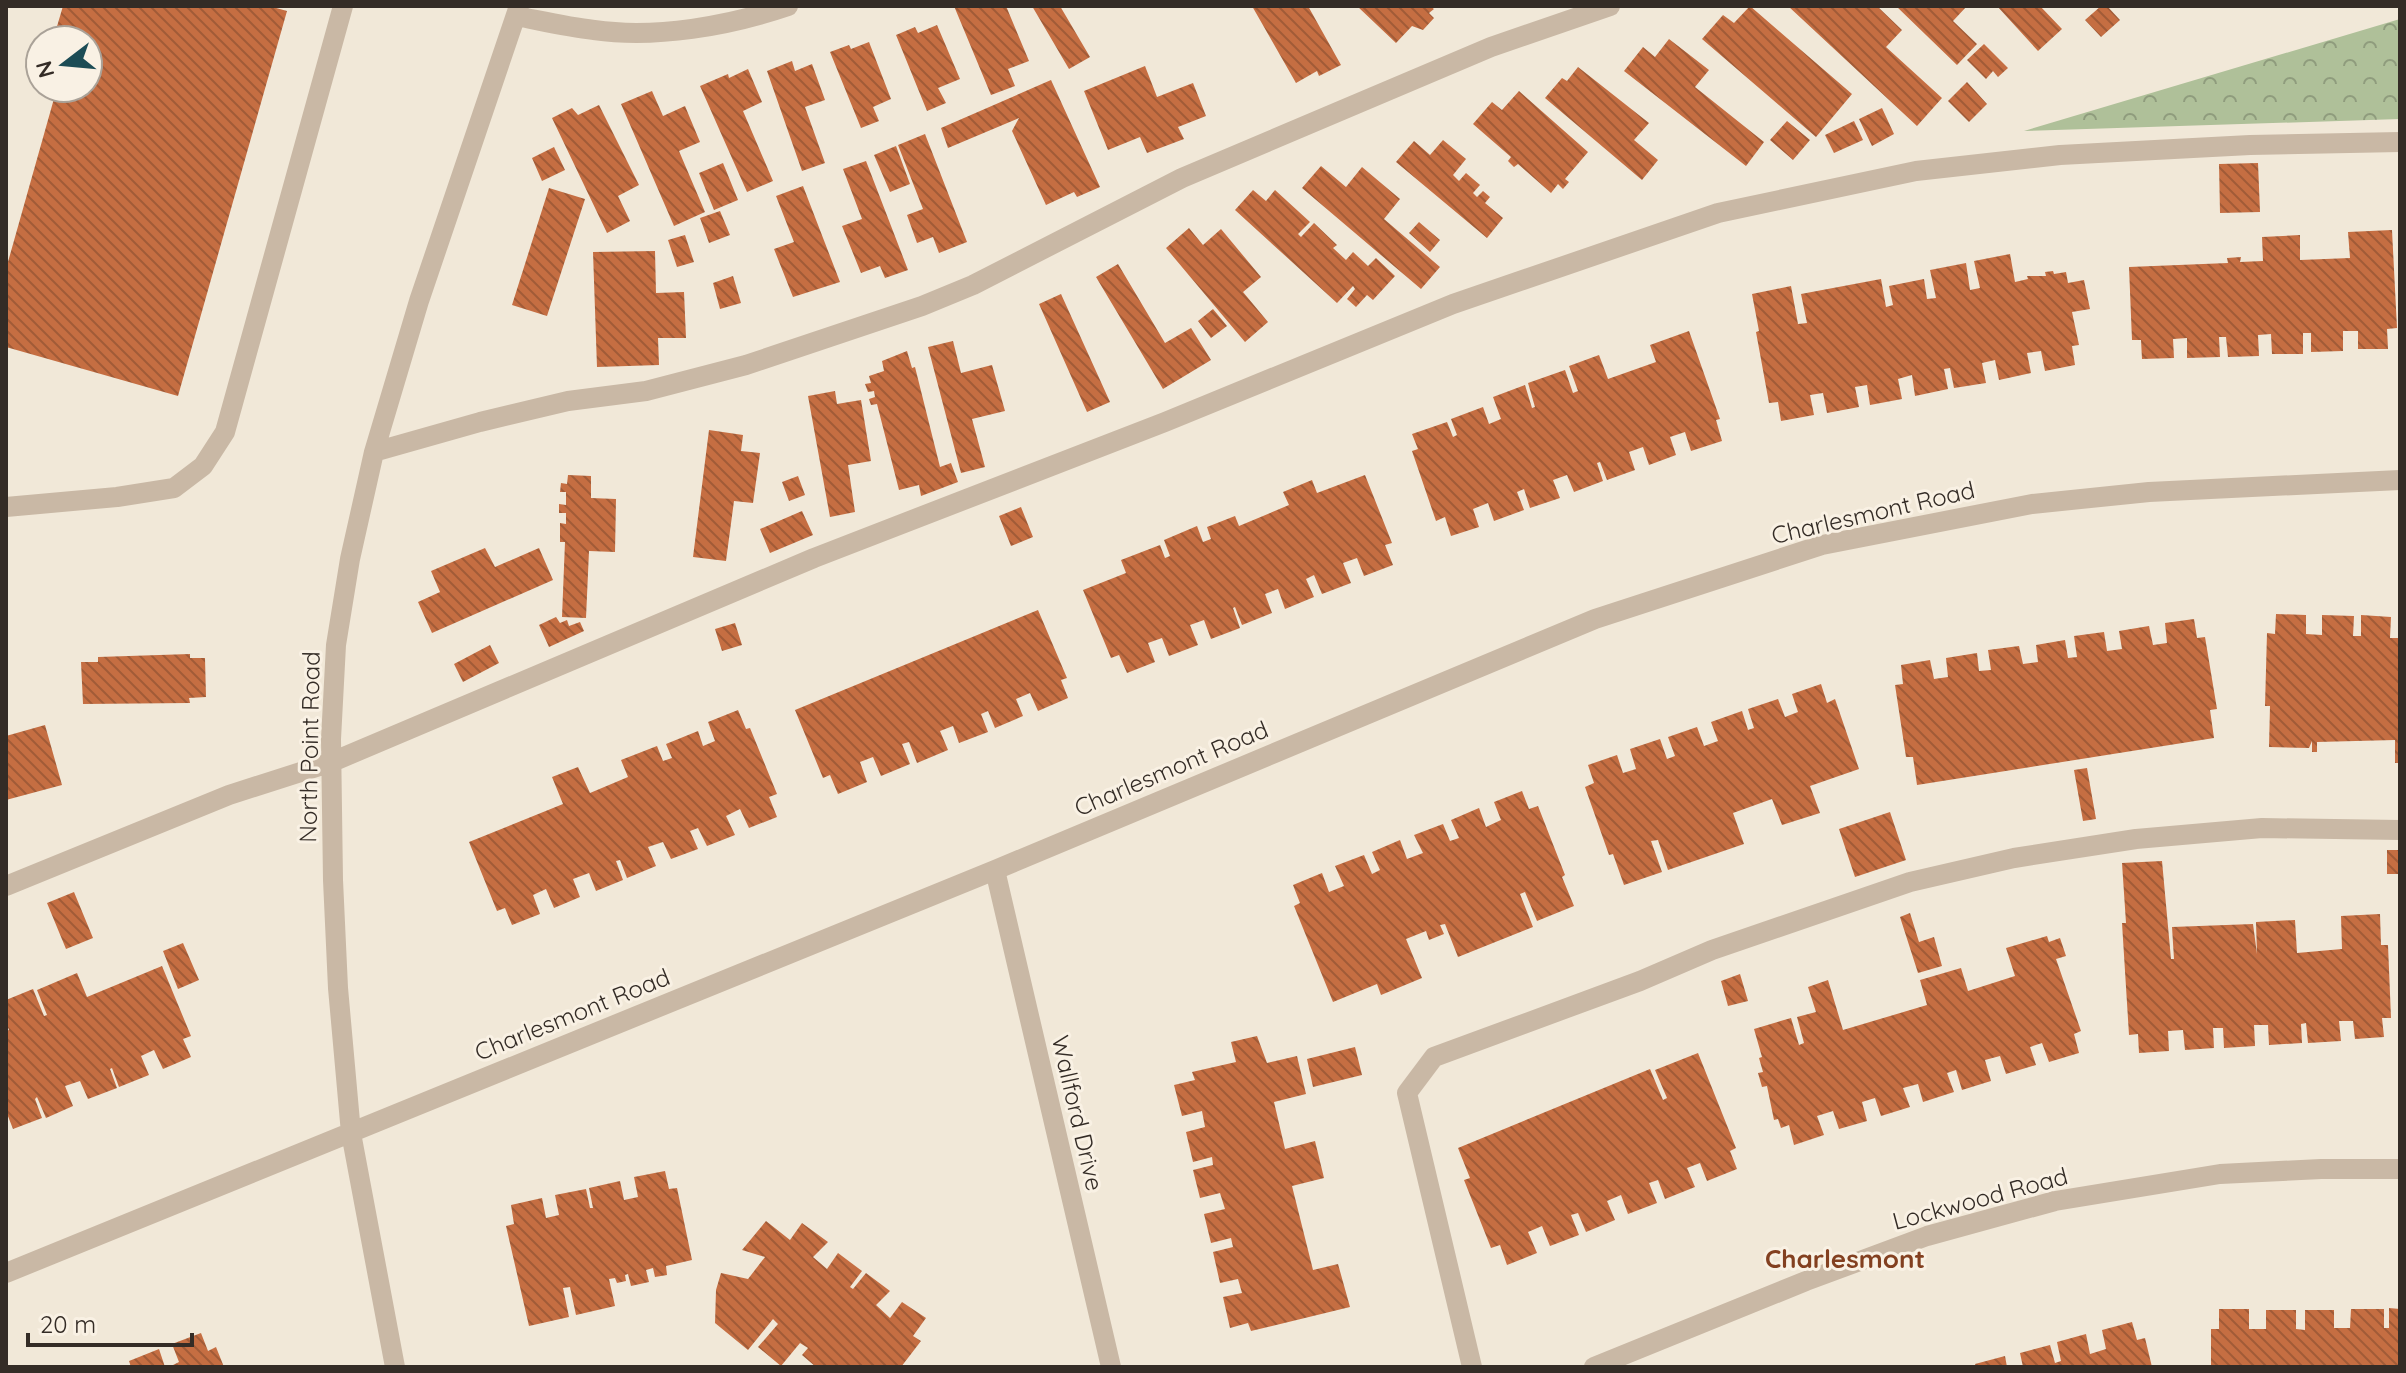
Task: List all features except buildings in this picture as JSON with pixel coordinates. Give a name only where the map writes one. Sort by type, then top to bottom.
[{"type":"street","points":[[6,507],[117,497],[174,488],[203,466],[225,432],[343,6]]},
{"type":"street","points":[[517,11],[597,31],[668,31],[713,27],[788,6]]},
{"type":"street","points":[[374,452],[480,422],[553,405],[646,391],[746,365],[922,306],[973,285],[1182,178],[1491,47],[1610,6]]},
{"type":"street","name":"North Point Road","points":[[395,1367],[351,1133],[338,972],[332,762],[336,645],[350,559],[374,452],[419,301],[517,11]]},
{"type":"street","points":[[6,886],[229,795],[332,762],[814,558],[1165,422],[1453,304],[1718,213],[1916,171],[2060,155],[2250,145],[2400,142]]},
{"type":"street","name":"Charlesmont Road","points":[[6,1273],[995,870],[1595,619],[1822,545],[2032,504],[2149,492],[2400,480]]},
{"type":"street","points":[[1472,1367],[1407,1093],[1434,1057],[1640,981],[1712,950],[1910,882],[2014,858],[2136,839],[2262,828],[2400,830]]},
{"type":"street","name":"Wallford Drive","points":[[995,870],[1111,1367]]},
{"type":"street","name":"Lockwood Road","points":[[1594,1367],[1806,1281],[1927,1236],[2055,1201],[2220,1174],[2400,1169]]},
{"type":"green space","points":[[2400,19],[2400,119],[2024,131]]},
{"type":"district","name":"Charlesmont","points":[[1845,1258]]}]
